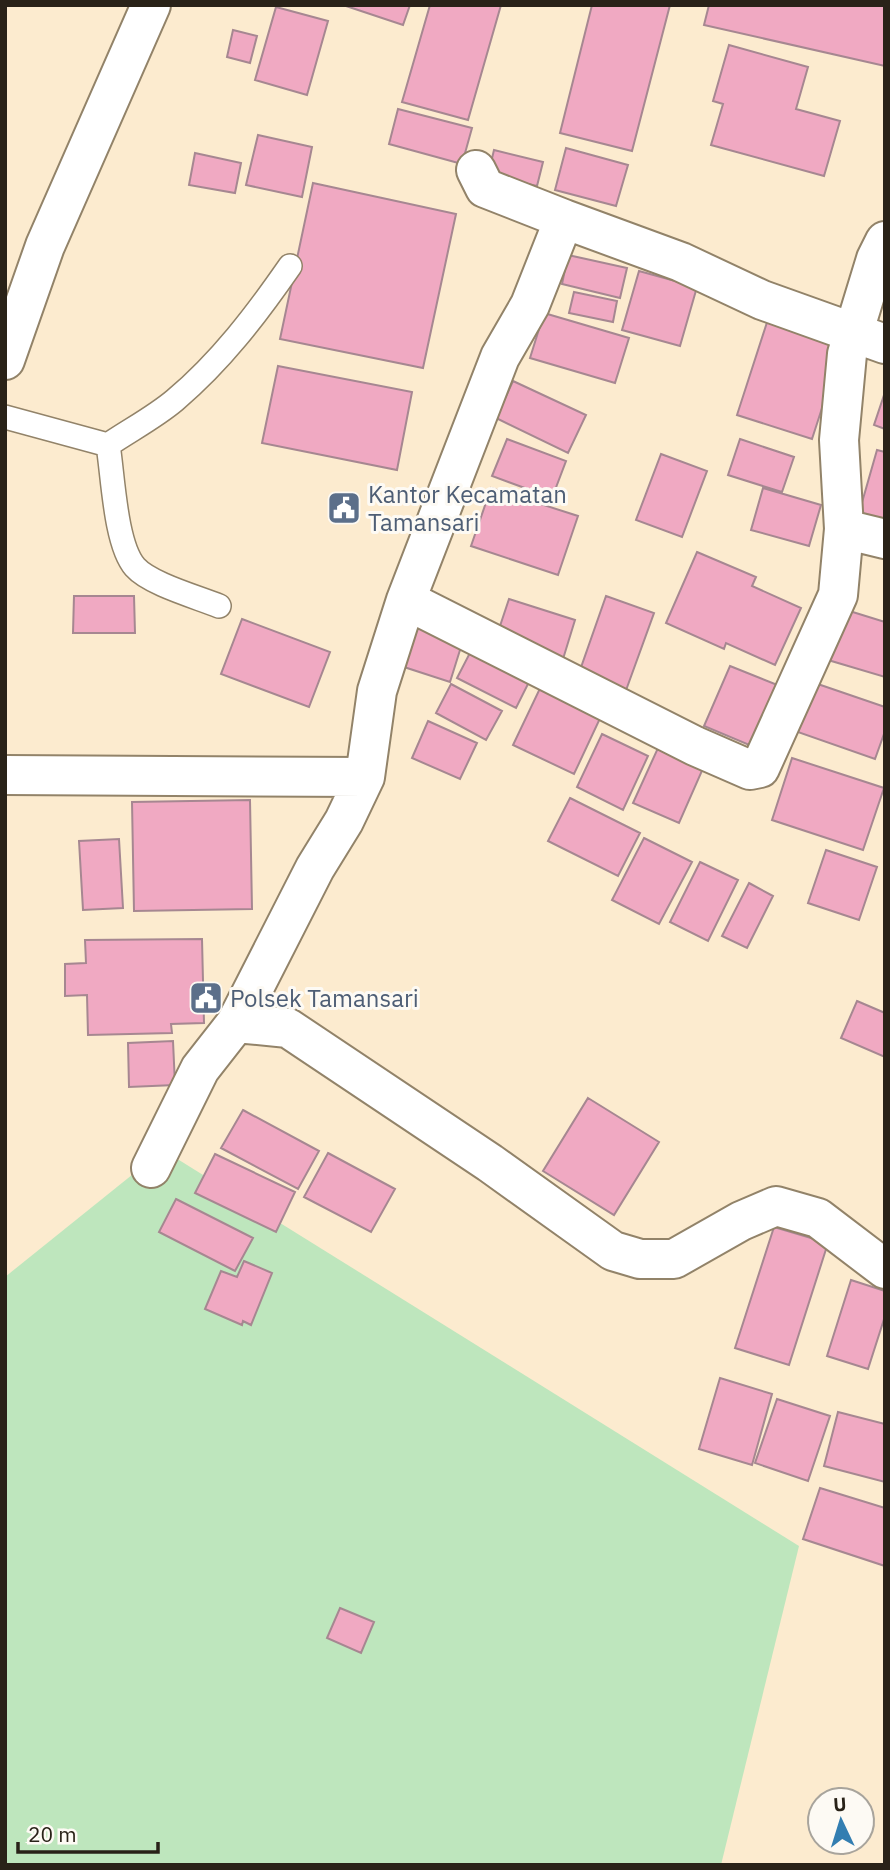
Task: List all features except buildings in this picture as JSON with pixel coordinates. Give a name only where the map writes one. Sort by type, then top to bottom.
[{"type":"street","points":[[5,360],[45,246],[151,5]]},
{"type":"street","points":[[476,170],[485,188],[681,262],[762,300],[869,338]]},
{"type":"street","points":[[151,1168],[200,1069],[236,1023],[315,868],[344,821],[365,776],[377,691],[406,600],[500,357],[530,305],[564,219]]},
{"type":"street","points":[[869,338],[876,259],[885,241]]},
{"type":"street","points":[[406,600],[695,746],[755,770],[768,758],[838,595],[844,529],[840,429],[846,354],[869,338]]},
{"type":"street","points":[[844,529],[885,539]]},
{"type":"street","points":[[5,775],[365,776]]},
{"type":"street","points":[[236,1023],[288,1028],[490,1163],[613,1251],[640,1259],[674,1259],[741,1221],[776,1206],[818,1218],[873,1263],[885,1269]]},
{"type":"lane","points":[[5,417],[108,445],[174,401],[215,361],[246,330],[290,266]]},
{"type":"lane","points":[[108,445],[124,545],[135,566],[149,576],[219,606]]},
{"type":"green space","points":[[163,1150],[799,1546],[721,1865],[5,1865],[5,1277]]},
{"type":"place","name":"Kantor Kecamatan Tamansari","points":[[344,508]]},
{"type":"place","name":"Polsek Tamansari","points":[[206,998]]}]
